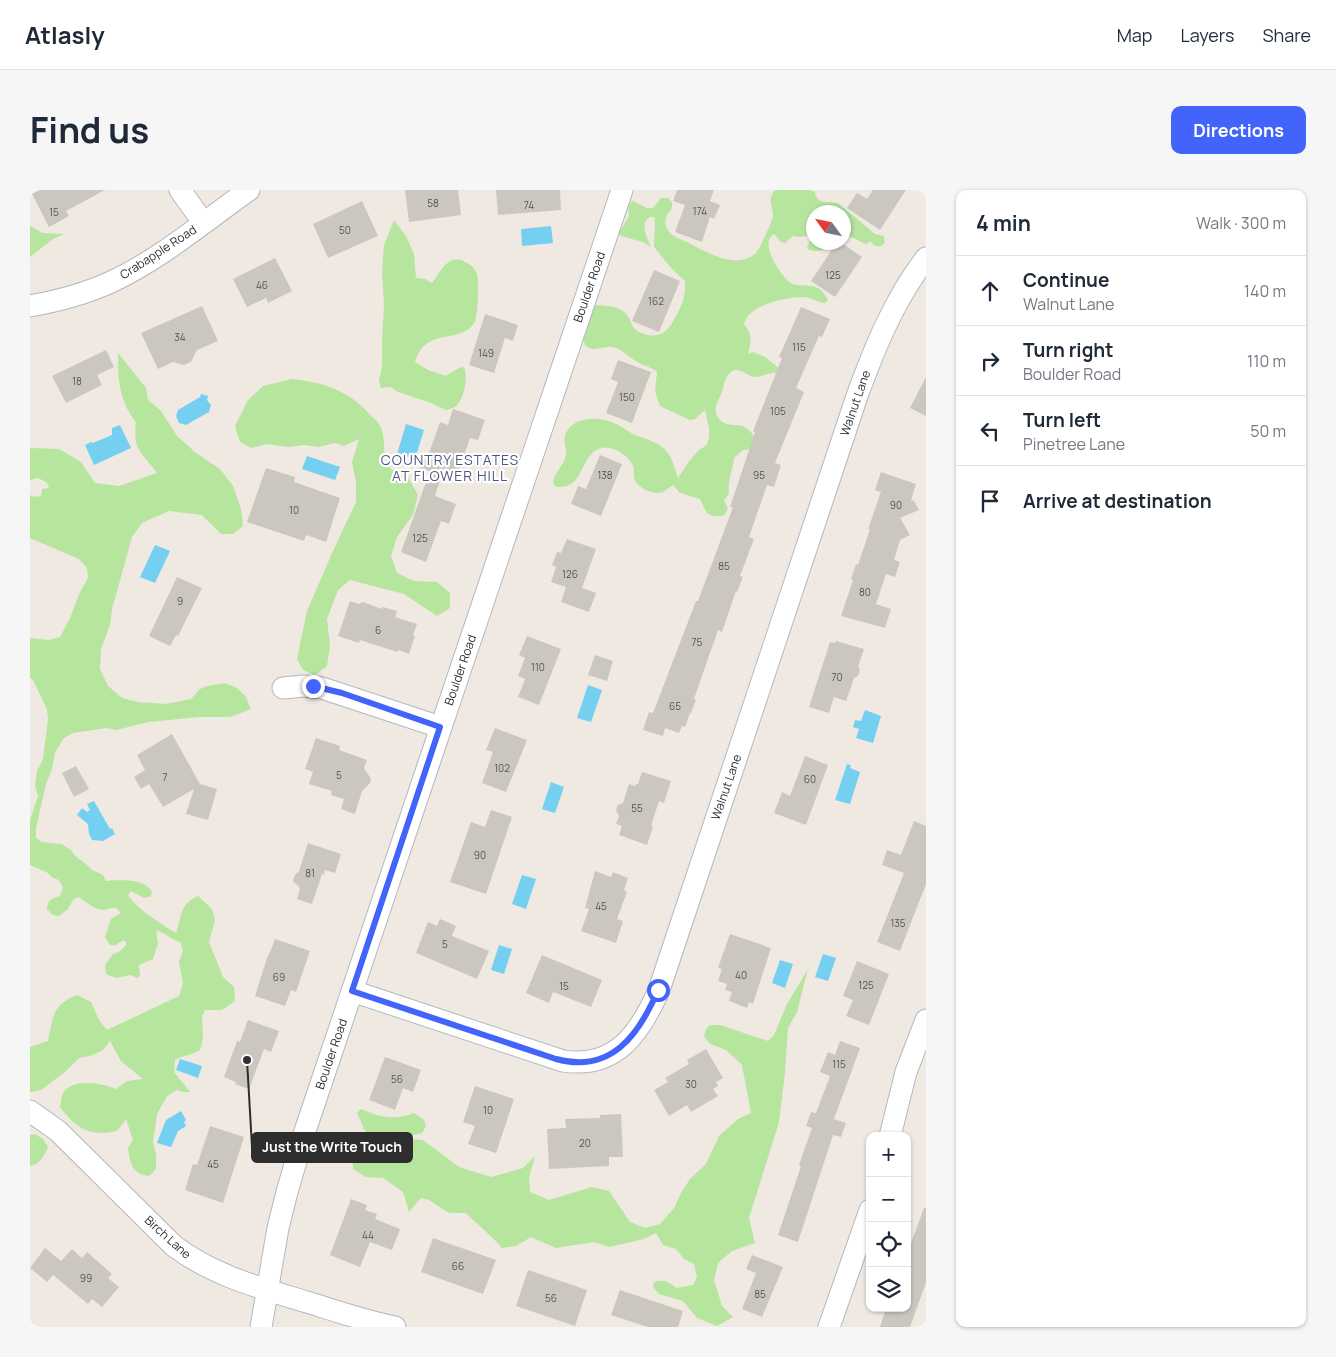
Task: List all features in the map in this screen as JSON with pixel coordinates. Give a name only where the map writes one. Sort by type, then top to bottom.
[{"type":"street","points":[[180,190],[203,222]]},
{"type":"street","name":"Crabapple Road","points":[[30,306],[54,302],[77,295],[118,278],[155,257],[249,190]]},
{"type":"street","name":"Boulder Road","points":[[261,1327],[286,1192],[314,1102],[622,190]]},
{"type":"street","name":"Walnut Lane","points":[[352,991],[563,1061],[586,1062],[604,1057],[629,1041],[637,1031],[652,1007],[658,990],[874,350],[891,315],[923,269]]},
{"type":"street","points":[[283,688],[304,686],[322,688],[440,727]]},
{"type":"street","points":[[891,1132],[906,1072],[926,1020]]},
{"type":"street","name":"Birch Lane","points":[[30,1111],[58,1131],[174,1246],[192,1259],[227,1276],[268,1290],[374,1323],[395,1327]]},
{"type":"street","points":[[829,1327],[866,1221]]},
{"type":"green space","points":[[775,190],[809,190],[815,192],[820,201],[838,203],[840,205],[806,205],[806,236],[793,236],[785,243],[781,242],[774,234],[770,238],[769,244],[772,258],[788,281],[792,284],[819,289],[828,300],[822,303],[803,297],[787,299],[759,307],[746,318],[744,325],[749,331],[750,338],[748,354],[753,352],[765,357],[792,379],[774,373],[754,377],[738,370],[732,371],[726,378],[716,405],[717,416],[724,423],[748,429],[761,448],[743,450],[734,458],[729,494],[724,500],[728,509],[723,516],[710,515],[700,499],[680,493],[673,485],[659,493],[642,488],[634,478],[632,463],[622,453],[613,449],[598,449],[593,452],[575,481],[567,486],[557,487],[553,483],[566,455],[566,433],[572,425],[583,420],[609,421],[635,435],[658,444],[670,456],[678,478],[690,460],[699,450],[707,445],[709,428],[705,410],[695,419],[690,420],[660,406],[655,391],[657,372],[618,349],[609,347],[591,349],[585,345],[583,340],[587,321],[594,305],[611,306],[619,309],[623,311],[637,330],[644,334],[659,335],[667,330],[682,305],[685,281],[672,269],[654,247],[654,217],[650,217],[647,220],[644,227],[651,247],[643,242],[621,236],[619,233],[629,216],[628,209],[630,203],[633,201],[647,208],[653,208],[661,198],[668,198],[672,202],[672,208],[665,222],[669,232],[712,255],[731,260],[740,260],[756,253],[769,228],[773,217],[771,199]]},
{"type":"green space","points":[[851,214],[875,234],[884,236],[885,243],[881,246],[875,246],[870,241],[867,244],[851,237]]},
{"type":"green space","points":[[394,220],[406,236],[414,254],[416,278],[425,279],[432,283],[446,264],[456,260],[470,264],[477,274],[478,298],[475,321],[462,333],[435,339],[427,344],[420,351],[415,362],[428,370],[446,376],[464,367],[466,381],[464,392],[460,401],[453,408],[446,410],[398,392],[391,387],[381,388],[379,381],[382,366],[384,304],[382,273],[384,245]]},
{"type":"green space","points":[[30,226],[43,233],[64,234],[53,239],[30,257]]},
{"type":"green space","points":[[118,353],[146,388],[148,400],[161,411],[177,436],[196,453],[220,469],[233,486],[241,509],[243,526],[233,534],[221,534],[202,515],[169,511],[142,523],[132,537],[112,609],[110,625],[101,649],[100,669],[108,686],[122,698],[138,702],[166,704],[191,699],[200,689],[225,683],[237,688],[246,697],[251,709],[230,717],[198,717],[149,722],[116,730],[107,728],[73,733],[64,738],[55,752],[36,828],[36,838],[42,842],[61,844],[71,850],[75,856],[92,870],[103,875],[106,881],[139,882],[149,888],[152,893],[150,897],[144,898],[131,891],[128,895],[143,910],[176,933],[184,907],[192,899],[198,896],[212,909],[215,920],[209,942],[223,977],[234,987],[235,1001],[222,1010],[205,1010],[202,1016],[203,1038],[200,1050],[175,1060],[174,1072],[190,1092],[177,1090],[167,1096],[157,1114],[153,1142],[156,1155],[156,1169],[149,1176],[139,1173],[131,1163],[128,1148],[133,1140],[126,1119],[117,1131],[107,1133],[91,1132],[78,1126],[60,1107],[62,1095],[71,1086],[86,1083],[116,1089],[127,1081],[143,1079],[121,1061],[110,1041],[103,1050],[90,1056],[79,1058],[65,1072],[41,1090],[30,1092],[30,1047],[48,1041],[55,1013],[63,1003],[77,995],[91,1002],[99,1020],[107,1030],[179,996],[183,983],[179,962],[183,950],[180,942],[156,930],[158,943],[153,959],[139,965],[140,976],[137,978],[131,975],[116,978],[106,974],[105,965],[113,954],[119,952],[126,945],[126,942],[123,940],[116,945],[110,945],[105,937],[111,919],[121,913],[116,908],[98,909],[78,897],[59,916],[53,915],[47,909],[48,903],[60,896],[63,888],[59,880],[30,865],[30,820],[38,796],[35,785],[37,771],[43,759],[48,720],[47,709],[33,680],[30,678],[30,638],[49,640],[60,637],[88,578],[87,568],[79,559],[30,538],[30,495],[34,497],[41,496],[42,489],[49,486],[38,478],[30,480],[30,448],[59,449],[81,462],[95,483],[119,486],[157,473],[137,446],[136,422],[126,406],[121,389],[118,372]]},
{"type":"green space","points":[[292,379],[336,389],[363,407],[378,423],[383,436],[385,463],[391,469],[409,479],[418,495],[413,515],[397,537],[391,556],[397,573],[414,581],[437,582],[450,593],[450,608],[437,616],[404,594],[350,580],[338,590],[327,619],[330,646],[327,666],[315,675],[303,670],[297,659],[307,611],[356,502],[356,482],[352,462],[359,439],[344,446],[335,443],[318,447],[304,445],[289,447],[266,444],[251,448],[240,442],[235,426],[248,400],[263,386]]},
{"type":"green space","points":[[808,969],[797,1012],[788,1028],[779,1122],[749,1218],[755,1243],[732,1251],[718,1263],[714,1280],[722,1306],[733,1317],[717,1326],[697,1318],[683,1301],[659,1294],[653,1287],[654,1282],[660,1281],[669,1283],[676,1288],[693,1285],[697,1277],[694,1264],[684,1259],[676,1249],[663,1245],[656,1233],[644,1239],[609,1247],[594,1242],[556,1248],[531,1237],[516,1246],[502,1248],[466,1213],[449,1213],[429,1200],[421,1198],[409,1212],[403,1192],[383,1178],[366,1177],[353,1169],[354,1153],[361,1143],[370,1136],[364,1129],[357,1113],[361,1109],[387,1117],[400,1117],[414,1113],[424,1120],[426,1126],[422,1133],[400,1138],[423,1140],[459,1167],[491,1177],[523,1168],[535,1156],[529,1178],[530,1192],[549,1200],[592,1187],[609,1191],[630,1222],[645,1228],[660,1224],[674,1208],[690,1179],[706,1164],[719,1136],[738,1119],[751,1113],[742,1065],[726,1050],[710,1044],[704,1036],[706,1029],[710,1025],[720,1025],[768,1041],[774,1035],[787,1004]]},
{"type":"green space","points":[[35,1134],[43,1139],[48,1147],[39,1161],[30,1166],[30,1135]]},
{"type":"water","points":[[551,226],[553,243],[522,246],[521,229]]},
{"type":"water","points":[[201,394],[208,396],[207,400],[211,405],[209,412],[186,425],[179,423],[176,416],[178,410],[200,397]]},
{"type":"water","points":[[406,424],[424,430],[415,459],[397,454]]},
{"type":"water","points":[[120,425],[131,448],[94,465],[85,445],[112,435],[112,428]]},
{"type":"water","points":[[307,456],[340,467],[335,480],[302,469]]},
{"type":"water","points":[[155,545],[170,551],[155,583],[140,577]]},
{"type":"water","points":[[588,685],[602,690],[591,722],[577,718]]},
{"type":"water","points":[[865,710],[881,716],[873,743],[856,738],[859,729],[853,727],[855,720],[861,721]]},
{"type":"water","points":[[847,764],[851,765],[850,768],[860,772],[850,804],[835,800]]},
{"type":"water","points":[[551,782],[564,787],[555,813],[542,809]]},
{"type":"water","points":[[94,801],[110,829],[112,828],[115,834],[103,841],[92,840],[88,824],[77,815],[82,808],[87,812],[90,810],[87,804]]},
{"type":"water","points":[[522,875],[536,879],[526,909],[512,904]]},
{"type":"water","points":[[499,945],[512,949],[504,974],[491,970]]},
{"type":"water","points":[[823,954],[836,958],[828,981],[815,977]]},
{"type":"water","points":[[780,960],[793,964],[785,988],[772,983]]},
{"type":"water","points":[[180,1059],[202,1066],[198,1078],[176,1070]]},
{"type":"water","points":[[181,1111],[186,1120],[184,1122],[186,1126],[178,1131],[171,1147],[157,1143],[166,1120]]},
{"type":"building","points":[[40,190],[105,190],[66,211],[69,216],[49,227],[32,194]]},
{"type":"building","points":[[405,190],[458,190],[461,215],[409,222]]},
{"type":"building","points":[[496,190],[560,190],[561,210],[498,215]]},
{"type":"building","points":[[677,190],[714,190],[710,201],[720,205],[714,219],[710,217],[702,242],[675,232],[685,205],[673,201]]},
{"type":"building","points":[[873,190],[906,190],[880,230],[851,211],[851,205],[849,205],[857,193],[867,199]]},
{"type":"building","points":[[362,201],[378,236],[328,258],[313,224]]},
{"type":"building","points":[[832,250],[851,250],[862,257],[835,297],[811,281]]},
{"type":"building","points":[[275,258],[292,291],[268,303],[266,298],[247,307],[233,279]]},
{"type":"building","points":[[654,270],[680,281],[659,332],[632,321]]},
{"type":"building","points":[[202,306],[218,341],[197,350],[191,362],[184,365],[173,362],[158,369],[141,333]]},
{"type":"building","points":[[801,307],[830,319],[822,337],[819,336],[796,388],[804,392],[775,463],[781,465],[774,487],[767,485],[749,537],[754,539],[740,576],[743,577],[736,591],[722,632],[718,630],[694,699],[696,700],[685,727],[682,726],[679,733],[665,728],[663,736],[643,730],[649,712],[653,713],[696,601],[698,601],[733,507],[730,507],[755,432],[753,431],[782,358],[779,357]]},
{"type":"building","points":[[485,314],[518,325],[513,341],[505,338],[494,373],[469,365]]},
{"type":"building","points":[[106,350],[114,367],[97,375],[102,385],[66,403],[52,376]]},
{"type":"building","points":[[618,360],[651,372],[632,423],[606,413],[618,382],[611,379]]},
{"type":"building","points":[[926,377],[926,416],[910,408]]},
{"type":"building","points":[[453,409],[485,420],[478,440],[470,438],[458,472],[444,468],[435,496],[456,504],[449,524],[441,521],[426,562],[401,552],[430,471],[420,468],[425,455],[428,456],[440,422],[448,425]]},
{"type":"building","points":[[600,455],[622,464],[601,516],[571,504],[578,486],[586,489]]},
{"type":"building","points":[[266,468],[295,477],[294,482],[340,498],[326,542],[306,535],[304,541],[247,522]]},
{"type":"building","points":[[881,472],[916,484],[911,500],[914,501],[919,510],[900,518],[910,535],[900,540],[894,560],[900,562],[895,577],[886,574],[876,604],[891,609],[885,628],[841,616],[853,580],[851,579],[856,564],[858,565],[881,492],[875,490]]},
{"type":"building","points":[[567,539],[596,549],[582,588],[596,593],[589,612],[561,602],[566,587],[551,582],[556,567],[552,565],[557,552],[561,553]]},
{"type":"building","points":[[177,577],[202,588],[178,636],[176,635],[170,646],[149,636]]},
{"type":"building","points":[[350,601],[359,604],[363,602],[382,609],[383,607],[397,611],[395,617],[417,624],[409,654],[360,640],[359,643],[338,636]]},
{"type":"building","points":[[527,636],[561,649],[539,705],[518,697],[525,679],[518,676],[525,658],[519,655]]},
{"type":"building","points":[[836,641],[864,649],[858,667],[860,670],[858,676],[854,678],[846,701],[834,697],[829,713],[809,707],[830,642],[835,643]]},
{"type":"building","points":[[595,655],[613,661],[607,681],[588,675]]},
{"type":"building","points":[[495,728],[527,740],[506,792],[482,783],[493,752],[486,750]]},
{"type":"building","points":[[172,734],[200,784],[217,789],[208,820],[186,814],[194,789],[163,807],[149,784],[141,789],[134,777],[145,770],[137,755]]},
{"type":"building","points":[[316,738],[340,746],[339,750],[367,760],[364,768],[371,779],[370,783],[362,791],[355,814],[341,809],[344,799],[331,795],[332,791],[309,784],[313,772],[305,769]]},
{"type":"building","points":[[805,756],[828,765],[806,825],[774,813],[782,792],[790,796]]},
{"type":"building","points":[[76,766],[89,789],[74,797],[62,773]]},
{"type":"building","points":[[642,772],[671,781],[664,803],[659,801],[647,845],[619,835],[622,826],[616,824],[619,816],[616,810],[618,805],[623,803],[629,784],[635,786],[638,784]]},
{"type":"building","points":[[491,810],[512,817],[486,894],[450,882],[471,822],[485,827]]},
{"type":"building","points":[[914,821],[926,826],[926,884],[900,951],[877,942],[904,873],[882,865],[887,850],[901,855]]},
{"type":"building","points":[[308,843],[341,854],[335,873],[325,870],[324,875],[322,874],[312,904],[297,899],[300,888],[293,881],[299,871]]},
{"type":"building","points":[[595,871],[611,877],[613,872],[628,878],[624,890],[627,892],[617,919],[623,921],[616,943],[581,931],[589,909],[585,908]]},
{"type":"building","points":[[440,919],[456,926],[452,936],[489,951],[477,979],[416,953],[428,922],[437,926]]},
{"type":"building","points":[[730,934],[771,948],[753,1004],[749,1002],[747,1008],[729,1001],[732,992],[725,990],[727,984],[718,981],[722,969],[718,968]]},
{"type":"building","points":[[275,939],[310,951],[296,992],[291,990],[285,1006],[255,996]]},
{"type":"building","points":[[542,955],[602,980],[591,1007],[553,992],[549,1003],[526,993]]},
{"type":"building","points":[[857,961],[889,974],[869,1025],[846,1016],[853,1000],[843,996]]},
{"type":"building","points":[[248,1020],[279,1031],[271,1052],[264,1049],[249,1089],[235,1084],[236,1082],[224,1077],[237,1041],[240,1042]]},
{"type":"building","points":[[840,1041],[860,1048],[834,1119],[846,1123],[841,1137],[833,1135],[798,1242],[778,1235],[812,1128],[806,1126],[811,1112],[816,1113],[830,1076],[820,1072],[828,1052],[835,1055]]},
{"type":"building","points":[[706,1049],[723,1078],[716,1082],[718,1086],[713,1089],[718,1096],[691,1112],[687,1105],[669,1116],[654,1090],[668,1082],[665,1078],[689,1064],[687,1060]]},
{"type":"building","points":[[385,1057],[421,1070],[413,1092],[403,1088],[395,1110],[369,1100]]},
{"type":"building","points":[[475,1086],[514,1099],[496,1153],[468,1144],[475,1126],[463,1122]]},
{"type":"building","points":[[621,1114],[623,1157],[609,1157],[609,1166],[549,1169],[547,1129],[566,1128],[565,1119],[600,1118],[600,1115]]},
{"type":"building","points":[[210,1126],[244,1137],[223,1203],[185,1190],[193,1164],[197,1165]]},
{"type":"building","points":[[351,1199],[367,1205],[365,1210],[377,1214],[375,1219],[400,1229],[392,1250],[370,1242],[360,1267],[330,1255]]},
{"type":"building","points":[[924,1208],[926,1208],[926,1283],[910,1327],[880,1327],[885,1312],[911,1312],[911,1243]]},
{"type":"building","points":[[433,1238],[496,1260],[483,1294],[421,1272]]},
{"type":"building","points":[[45,1248],[61,1261],[72,1249],[82,1258],[87,1252],[112,1274],[108,1278],[119,1287],[102,1307],[92,1299],[88,1304],[53,1275],[47,1282],[30,1268]]},
{"type":"building","points":[[752,1255],[783,1267],[762,1317],[742,1309],[756,1273],[746,1269]]},
{"type":"building","points":[[528,1270],[587,1290],[575,1326],[516,1306]]},
{"type":"building","points":[[620,1290],[683,1311],[678,1327],[648,1327],[611,1315]]},
{"type":"place","name":"Just the Write Touch","points":[[247,1060]]},
{"type":"district","name":"COUNTRY ESTATES AT FLOWER HILL","points":[[450,468]]},
{"type":"route","points":[[313,686],[342,693],[440,727],[352,991],[556,1059],[580,1063],[591,1062],[604,1057],[629,1041],[652,1007],[658,990]]}]
